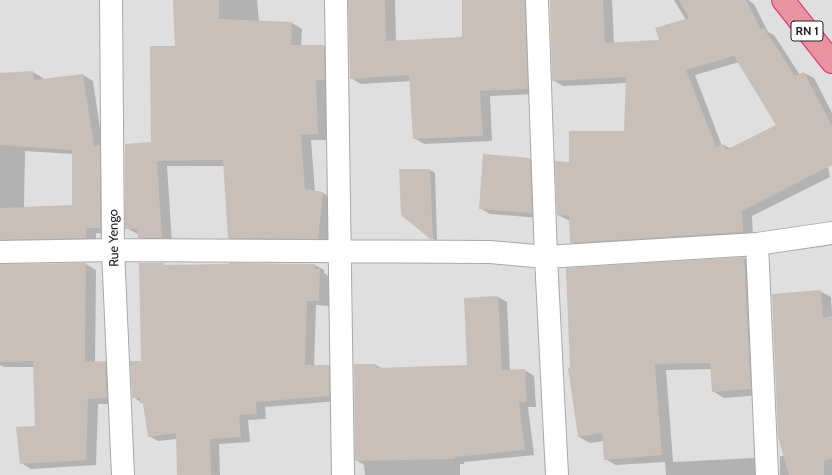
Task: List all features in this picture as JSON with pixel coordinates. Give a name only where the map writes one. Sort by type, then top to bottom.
[{"type":"highway","name":"RN 1","points":[[783,0],[832,62]]},
{"type":"street","name":"Rue Yengo","points":[[111,0],[113,250],[123,475]]},
{"type":"street","points":[[336,0],[343,475]]},
{"type":"street","points":[[537,0],[546,257],[557,475]]},
{"type":"street","points":[[0,252],[113,250],[490,252],[546,257],[757,244],[832,233]]},
{"type":"street","points":[[757,244],[767,475]]},
{"type":"shaded area","points":[[0,0],[832,0],[832,475],[0,475]]},
{"type":"building","points":[[173,0],[219,0],[219,19],[292,22],[291,45],[324,45],[325,80],[316,80],[318,134],[301,135],[305,189],[323,192],[318,239],[228,238],[223,160],[157,161],[162,238],[138,238],[137,229],[125,229],[125,144],[151,142],[150,46],[175,46]]},
{"type":"building","points":[[348,0],[385,0],[386,41],[462,37],[462,0],[525,0],[528,89],[480,91],[483,136],[413,139],[409,75],[350,79]]},
{"type":"building","points":[[550,0],[603,0],[605,43],[659,40],[655,28],[689,18],[679,0],[746,0],[761,30],[764,28],[795,76],[804,72],[832,126],[832,165],[742,211],[743,232],[570,243],[569,216],[557,215],[555,161],[569,162],[569,131],[624,131],[626,77],[552,81]],"holes":[[[734,56],[776,125],[726,150],[724,144],[716,147],[686,70]]]},
{"type":"building","points":[[33,71],[34,80],[83,74],[94,146],[100,145],[100,228],[86,228],[86,238],[0,240],[0,208],[72,205],[72,150],[0,145],[0,73]]},
{"type":"building","points":[[483,154],[530,158],[532,213],[479,209]]},
{"type":"building","points":[[399,169],[430,169],[433,239],[430,239],[401,215]]},
{"type":"building","points":[[744,257],[751,389],[712,392],[710,363],[655,364],[662,455],[604,460],[602,433],[578,437],[568,368],[570,368],[566,268]]},
{"type":"building","points":[[86,263],[85,362],[105,361],[107,398],[88,399],[86,460],[20,464],[16,427],[35,426],[33,361],[0,362],[0,264]]},
{"type":"building","points":[[139,263],[164,263],[164,265],[229,263],[315,264],[315,269],[320,269],[319,301],[307,301],[305,365],[329,365],[329,396],[256,402],[257,414],[239,415],[241,437],[210,439],[211,475],[177,475],[176,433],[148,437],[143,403],[140,403],[140,398],[132,398],[130,361],[141,361]]},
{"type":"building","points":[[821,290],[823,318],[832,316],[832,458],[824,461],[824,475],[789,475],[778,437],[772,294]]},
{"type":"building","points":[[498,296],[502,370],[525,369],[527,402],[519,402],[525,450],[455,457],[455,459],[355,461],[354,364],[376,364],[376,368],[467,365],[464,298]]}]
